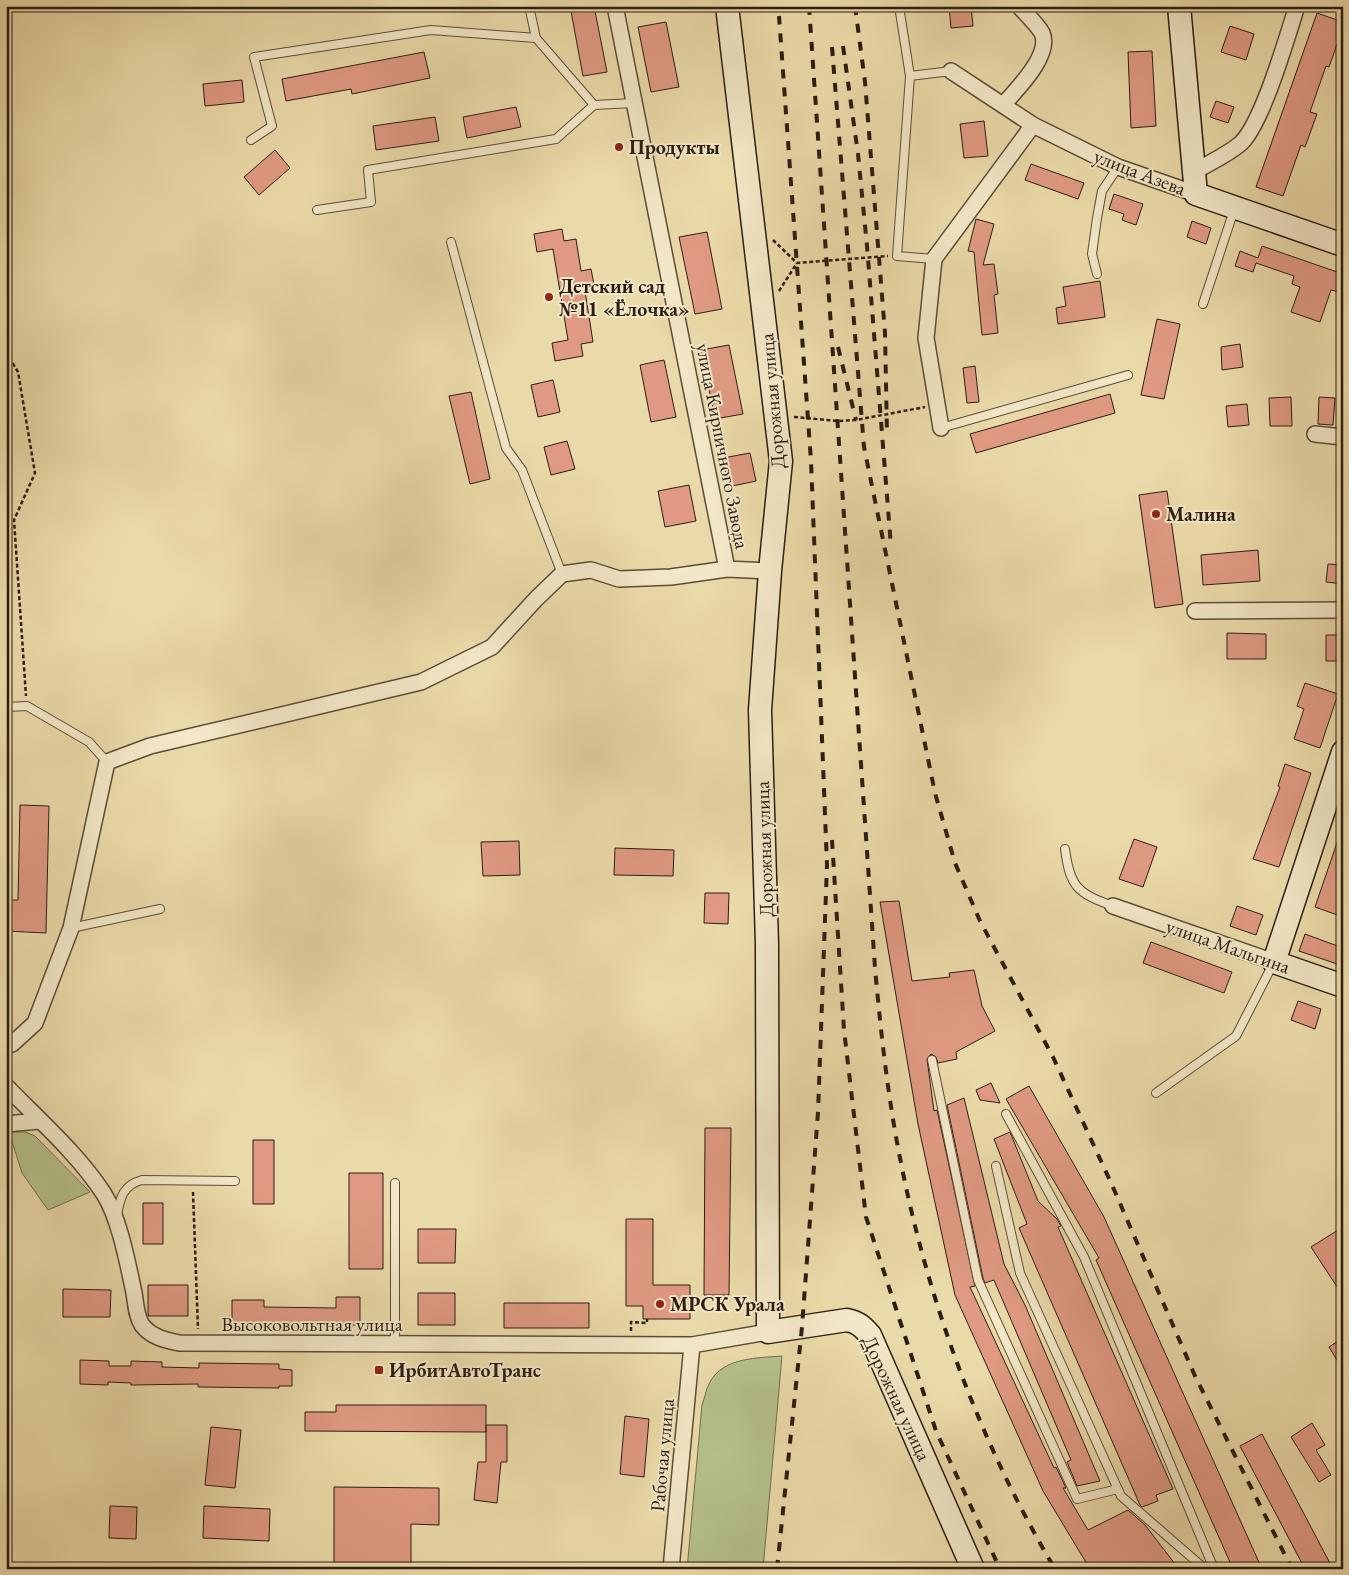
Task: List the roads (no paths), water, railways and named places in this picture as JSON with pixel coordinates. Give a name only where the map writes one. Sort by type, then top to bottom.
[{"type":"street","name":"улица Кирпичного Завода","points":[[615,6],[727,569]]},
{"type":"street","name":"Дорожная улица","points":[[727,6],[781,461],[770,571],[760,710],[767,954],[768,1332],[847,1320],[856,1322],[864,1328],[870,1335],[973,1569]]},
{"type":"street","points":[[1003,105],[1033,70],[1044,47],[1042,34],[1019,6]]},
{"type":"street","points":[[1179,6],[1196,183]]},
{"type":"street","points":[[1196,183],[1251,132],[1268,91],[1297,6]]},
{"type":"street","name":"улица Азева","points":[[951,71],[1033,125],[1118,166],[1196,183],[1234,208],[1343,245]]},
{"type":"street","points":[[941,428],[926,338],[934,260],[1033,125]]},
{"type":"street","points":[[1315,434],[1343,437]]},
{"type":"street","points":[[6,1046],[12,1044],[35,1023],[71,928],[107,762],[150,746],[420,682],[492,647],[562,574],[591,570],[619,579],[670,577],[727,569],[770,571]]},
{"type":"street","points":[[1195,610],[1343,610]]},
{"type":"street","points":[[1274,962],[1335,800],[1343,752]]},
{"type":"street","name":"улица Мальгина","points":[[1113,906],[1343,986]]},
{"type":"street","name":"Высоковольтная улица","points":[[6,1086],[89,1174],[105,1196],[116,1222],[137,1311],[142,1324],[161,1340],[179,1343],[692,1345],[768,1332]]},
{"type":"street","points":[[6,1124],[39,1121]]},
{"type":"street","name":"Рабочая улица","points":[[671,1569],[692,1345]]},
{"type":"lane","points":[[529,6],[536,38],[594,105]]},
{"type":"lane","points":[[899,6],[910,76],[897,256],[934,260]]},
{"type":"lane","points":[[251,140],[272,126],[254,57],[430,30],[536,38]]},
{"type":"lane","points":[[910,76],[951,71]]},
{"type":"lane","points":[[316,210],[372,202],[368,170],[556,139],[594,105],[634,103]]},
{"type":"lane","points":[[1097,274],[1092,254],[1102,191],[1118,166]]},
{"type":"lane","points":[[1204,304],[1234,208]]},
{"type":"lane","points":[[451,242],[506,448],[522,470],[562,574]]},
{"type":"lane","points":[[941,428],[1128,375]]},
{"type":"lane","points":[[6,707],[27,706],[89,742],[107,762]]},
{"type":"lane","points":[[1064,849],[1069,875],[1076,885],[1089,898],[1113,906]]},
{"type":"lane","points":[[71,928],[160,909]]},
{"type":"lane","points":[[1156,1093],[1236,1036],[1274,962]]},
{"type":"lane","points":[[932,1060],[978,1280],[1077,1499],[1118,1489]]},
{"type":"lane","points":[[1006,1114],[1084,1258],[1214,1569]]},
{"type":"lane","points":[[996,1166],[1020,1272],[1121,1496],[1205,1569]]},
{"type":"lane","points":[[116,1222],[123,1191],[132,1183],[142,1180],[235,1181]]},
{"type":"lane","points":[[395,1183],[395,1344]]},
{"type":"railway","points":[[809,6],[875,968],[882,1042],[892,1115],[901,1163],[926,1269],[961,1373],[1004,1473],[1028,1522],[1055,1569]]},
{"type":"railway","points":[[855,6],[865,82],[885,333],[887,435]]},
{"type":"railway","points":[[777,1569],[802,1327],[818,1112],[827,865],[811,461],[779,16]]},
{"type":"railway","points":[[843,46],[858,154],[867,246],[891,546]]},
{"type":"railway","points":[[832,47],[864,447],[935,793],[955,863],[980,921],[1053,1057],[1112,1185],[1195,1376],[1292,1569]]},
{"type":"railway","points":[[838,347],[856,420]]},
{"type":"railway","points":[[832,840],[844,1030],[866,1217],[936,1431],[1000,1569]]},
{"type":"place","name":"Продукты","points":[[619,147]]},
{"type":"place","name":"Детский сад №11 «Ёлочка»","points":[[549,297]]},
{"type":"place","name":"Малина","points":[[1156,514]]},
{"type":"place","name":"МРСК Урала","points":[[660,1304]]},
{"type":"place","name":"ИрбитАвтоТранс","points":[[379,1370]]}]
